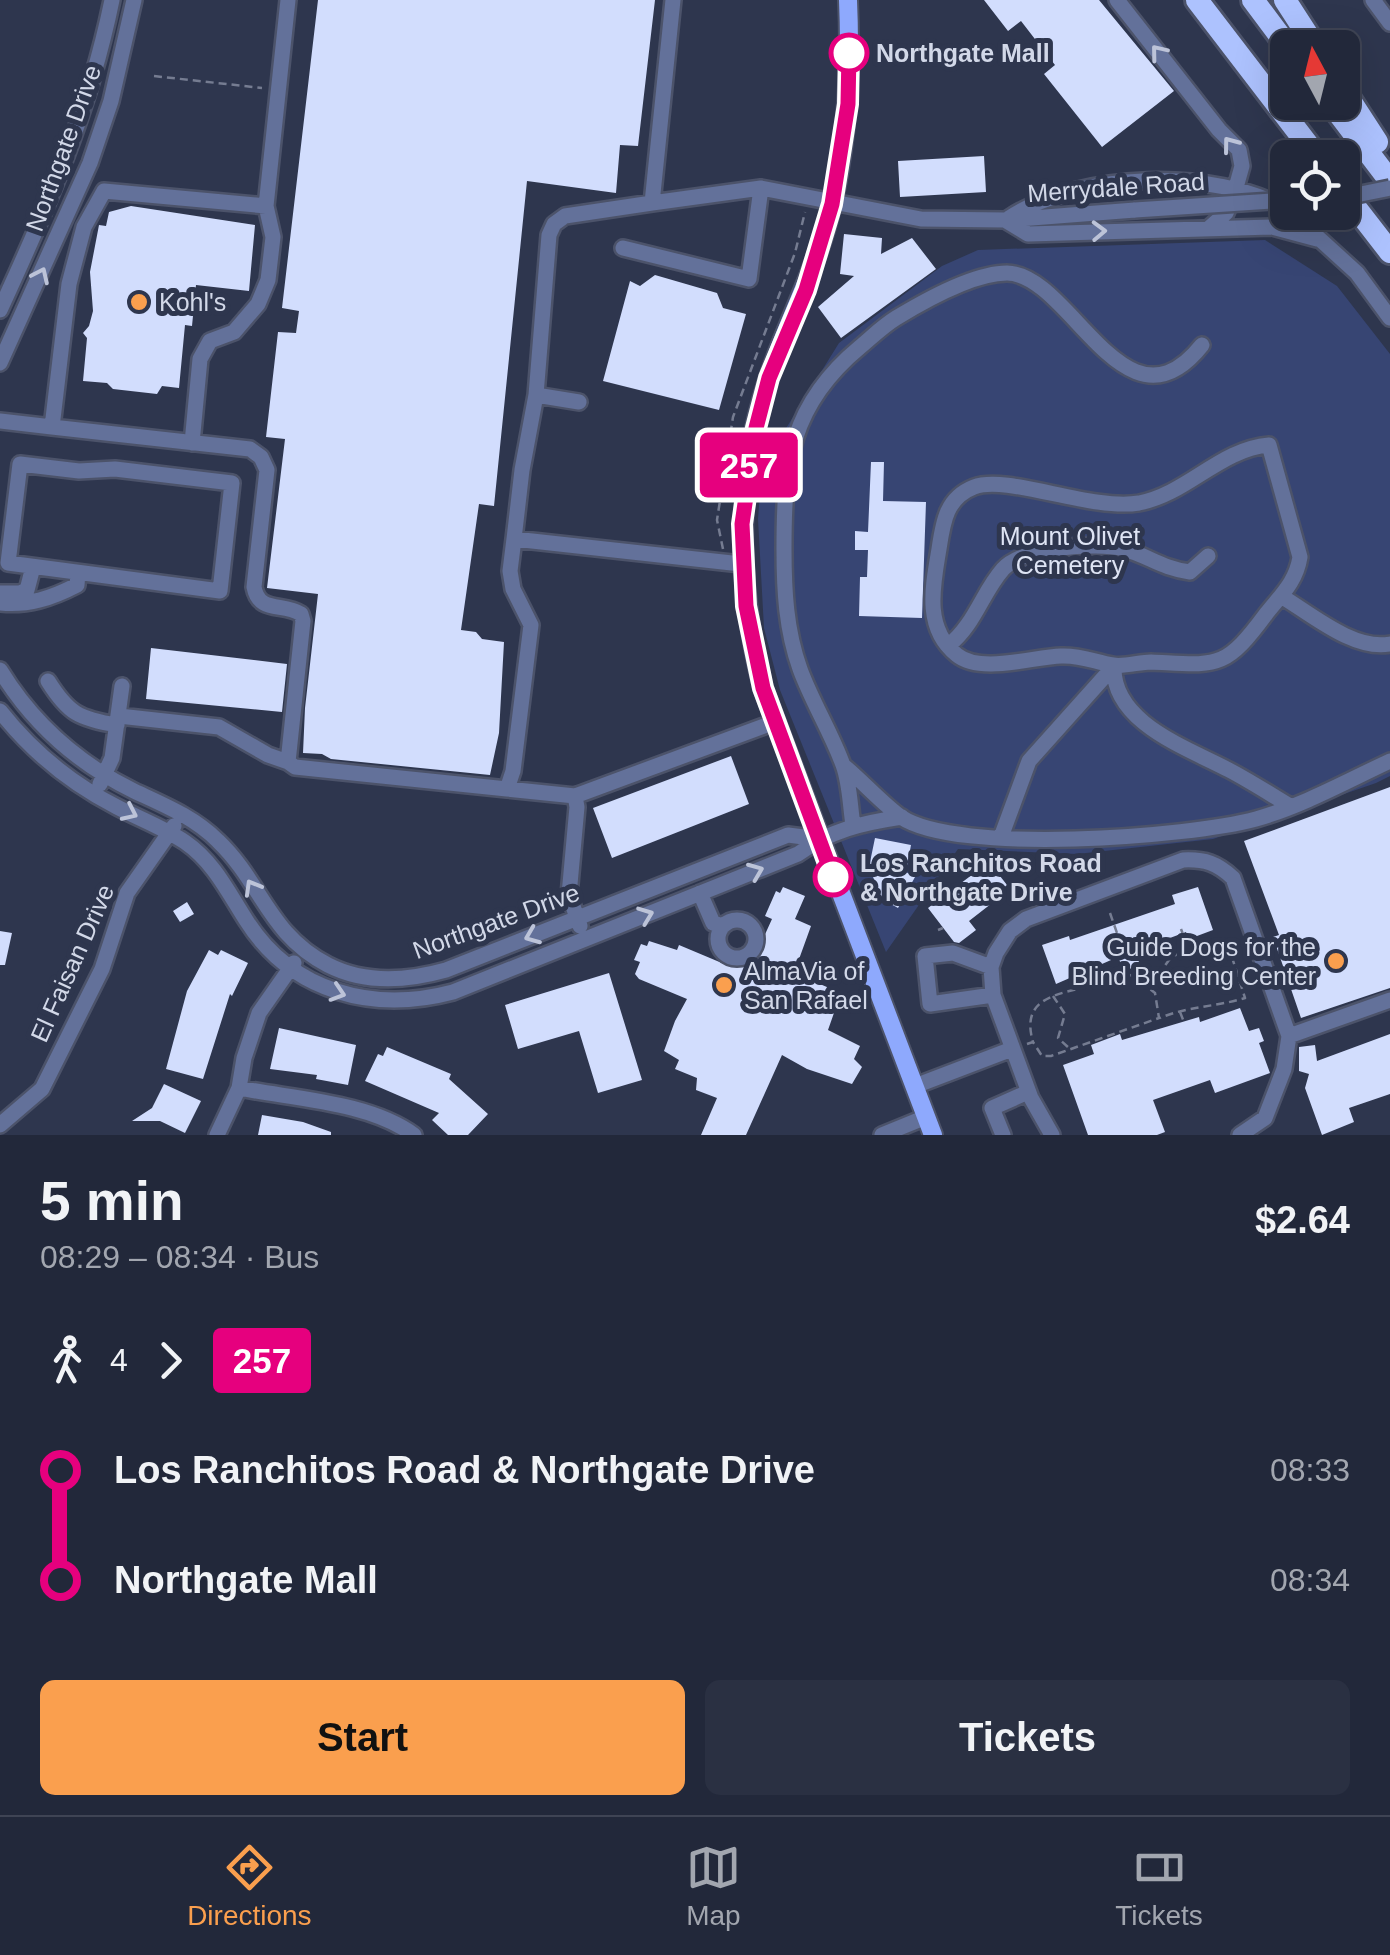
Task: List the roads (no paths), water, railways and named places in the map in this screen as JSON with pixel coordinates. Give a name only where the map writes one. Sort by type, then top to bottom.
[{"type":"highway","points":[[1197,0],[1304,140]]},
{"type":"highway","points":[[1252,0],[1274,30]]},
{"type":"highway","points":[[1286,0],[1305,30]]},
{"type":"highway","points":[[1360,116],[1390,162]]},
{"type":"highway","points":[[1343,120],[1390,185]]},
{"type":"highway","points":[[1360,215],[1390,252]]},
{"type":"main road","points":[[818,839],[798,810],[764,726],[741,648],[736,564],[746,483],[769,378],[806,290],[832,204],[848,104],[848,0]]},
{"type":"main road","points":[[736,564],[763,688],[930,1126]]},
{"type":"street","name":"Northgate Drive","points":[[0,310],[81,123],[112,0]]},
{"type":"street","name":"Northgate Drive","points":[[0,363],[90,163],[116,84],[134,0]]},
{"type":"street","points":[[192,442],[200,359],[210,341],[234,332],[258,304],[268,280],[273,237],[266,206],[288,0]]},
{"type":"street","points":[[652,203],[673,0]]},
{"type":"street","points":[[1117,0],[1239,150],[1242,166],[1235,192]]},
{"type":"street","points":[[1373,0],[1390,23]]},
{"type":"street","name":"Merrydale Road","points":[[1006,220],[1034,201],[1106,176],[1235,192],[1270,205]]},
{"type":"street","points":[[1360,190],[1390,185]]},
{"type":"street","points":[[623,248],[749,279],[761,188]]},
{"type":"street","name":"Merrydale Road","points":[[536,394],[549,235],[554,224],[565,216],[761,188],[921,219],[1006,220],[1270,201]]},
{"type":"street","points":[[52,427],[69,284],[84,227],[104,191],[266,206]]},
{"type":"street","name":"Merrydale Road","points":[[1209,228],[1226,213],[1235,192]]},
{"type":"street","name":"Merrydale Road","points":[[1006,220],[1028,234],[1272,226],[1317,239]]},
{"type":"street","name":"Merrydale Road","points":[[1308,230],[1357,273],[1390,318]]},
{"type":"street","points":[[846,828],[844,766],[799,666],[784,602],[784,486],[793,441],[814,396],[834,369],[893,320],[957,286],[1006,273],[1026,277],[1126,367],[1162,374],[1186,364],[1202,345]]},
{"type":"street","points":[[508,789],[531,625],[513,589],[510,571],[522,470],[536,394],[579,402]]},
{"type":"street","points":[[0,421],[250,449],[262,457],[267,470],[256,598],[265,606],[294,609],[302,614],[303,621],[288,762]]},
{"type":"street","points":[[1269,446],[1300,557],[1297,576],[1281,596],[1251,636],[1228,658],[1207,664],[1148,662],[1114,666],[1094,658],[1062,656],[974,662],[957,656],[933,616],[930,598],[944,515],[956,496],[988,483],[1092,503],[1137,503],[1160,497],[1239,451],[1269,446]]},
{"type":"street","points":[[20,464],[79,471],[115,469],[232,483],[220,591],[33,567],[8,562],[20,464]]},
{"type":"street","points":[[514,539],[736,564]]},
{"type":"street","points":[[949,646],[965,632],[1002,570],[1016,558],[1033,552],[1122,549],[1165,569],[1190,572],[1208,556]]},
{"type":"street","points":[[0,592],[27,590],[33,567]]},
{"type":"street","points":[[0,603],[20,605],[67,590],[77,585],[78,573]]},
{"type":"street","points":[[1281,596],[1356,640],[1376,647],[1390,644]]},
{"type":"street","points":[[1114,666],[1121,695],[1149,725],[1290,806]]},
{"type":"street","points":[[1001,837],[1030,761],[1114,666]]},
{"type":"street","name":"Northgate Drive","points":[[0,670],[14,693],[76,757],[182,814],[220,843],[266,910],[303,950],[356,976],[386,980],[418,978],[446,970],[788,835],[818,839]]},
{"type":"street","points":[[48,681],[63,705],[86,720],[219,727],[295,767],[575,796],[764,726]]},
{"type":"street","points":[[94,794],[112,758],[122,686]]},
{"type":"street","name":"Northgate Drive","points":[[0,711],[62,775],[189,844],[212,868],[264,945],[290,968],[351,998],[385,1002],[422,1000],[454,992],[798,854],[818,839],[846,828],[902,817]]},
{"type":"street","points":[[844,766],[902,817],[936,830],[1001,837],[1148,837],[1259,818],[1390,761]]},
{"type":"street","points":[[575,796],[569,894],[586,938]]},
{"type":"street","name":"El Faisan Drive","points":[[0,1125],[42,1090],[102,969],[128,894],[182,814]]},
{"type":"street","points":[[1052,1135],[1028,1092],[1016,1048],[993,995],[991,967],[1003,940],[1026,919],[1183,860],[1202,860],[1219,865],[1233,878],[1289,1036],[1284,1069],[1265,1118],[1240,1135]]},
{"type":"street","points":[[700,894],[713,922],[722,926]]},
{"type":"street","points":[[216,1135],[239,1088],[250,1035],[270,994],[303,950]]},
{"type":"street","points":[[991,967],[953,953],[925,956],[930,1004],[993,995]]},
{"type":"street","points":[[1289,1036],[1390,1000]]},
{"type":"street","points":[[915,1086],[1016,1048]]},
{"type":"street","points":[[239,1088],[374,1114],[397,1122],[414,1135]]},
{"type":"street","points":[[1004,1135],[992,1108],[1028,1092]]},
{"type":"street","points":[[882,1135],[930,1126]]},
{"type":"place","name":"Northgate Mall","points":[[849,53]]},
{"type":"place","name":"Kohl's","points":[[139,302]]},
{"type":"place","name":"Los Ranchitos Road & Northgate Drive","points":[[833,877]]},
{"type":"place","name":"Guide Dogs for the Blind Breeding Center","points":[[1336,961]]},
{"type":"place","name":"AlmaVia of San Rafael","points":[[724,985]]},
{"type":"park label","name":"Mount Olivet Cemetery","points":[[1070,550]]}]
